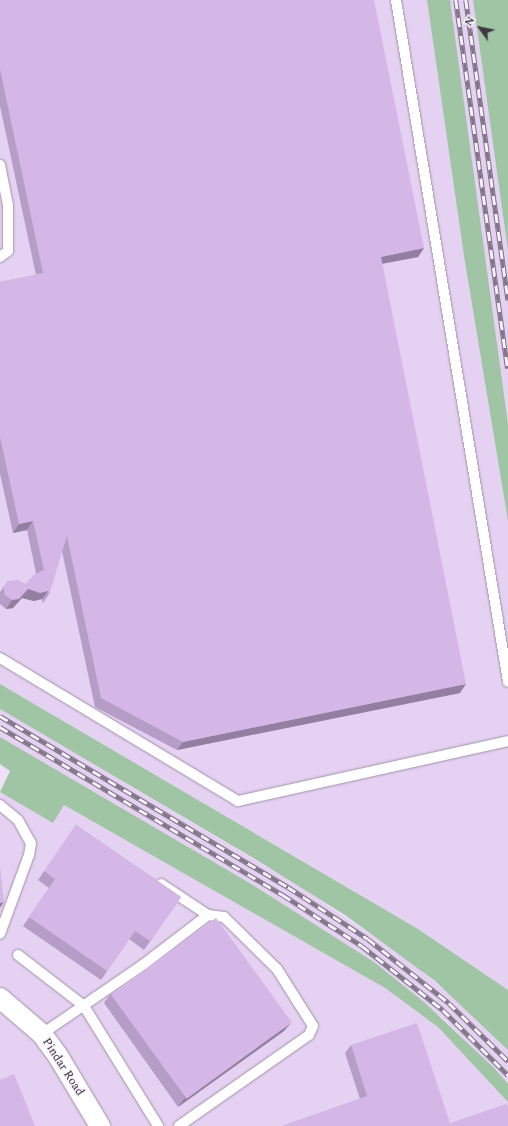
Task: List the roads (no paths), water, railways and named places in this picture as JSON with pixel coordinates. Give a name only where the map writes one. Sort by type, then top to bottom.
[{"type":"street","name":"Pindar Road","points":[[0,998],[42,1034],[58,1056],[100,1126]]},
{"type":"lane","points":[[396,0],[508,682]]},
{"type":"lane","points":[[0,166],[8,205],[8,251],[0,257]]},
{"type":"lane","points":[[0,658],[238,801],[508,741]]},
{"type":"lane","points":[[0,805],[18,820],[31,843],[29,855],[0,934]]},
{"type":"lane","points":[[155,880],[208,915],[224,917],[277,969],[313,1026],[309,1035],[179,1126]]},
{"type":"lane","points":[[42,1034],[84,1006],[208,915]]},
{"type":"lane","points":[[18,955],[84,1006],[158,1126]]},
{"type":"railway","points":[[456,0],[508,368]]},
{"type":"railway","points":[[466,0],[508,300]]},
{"type":"railway","points":[[0,716],[288,887],[368,939],[449,1003],[508,1061]]},
{"type":"railway","points":[[0,727],[283,895],[362,946],[443,1010],[508,1075]]}]
